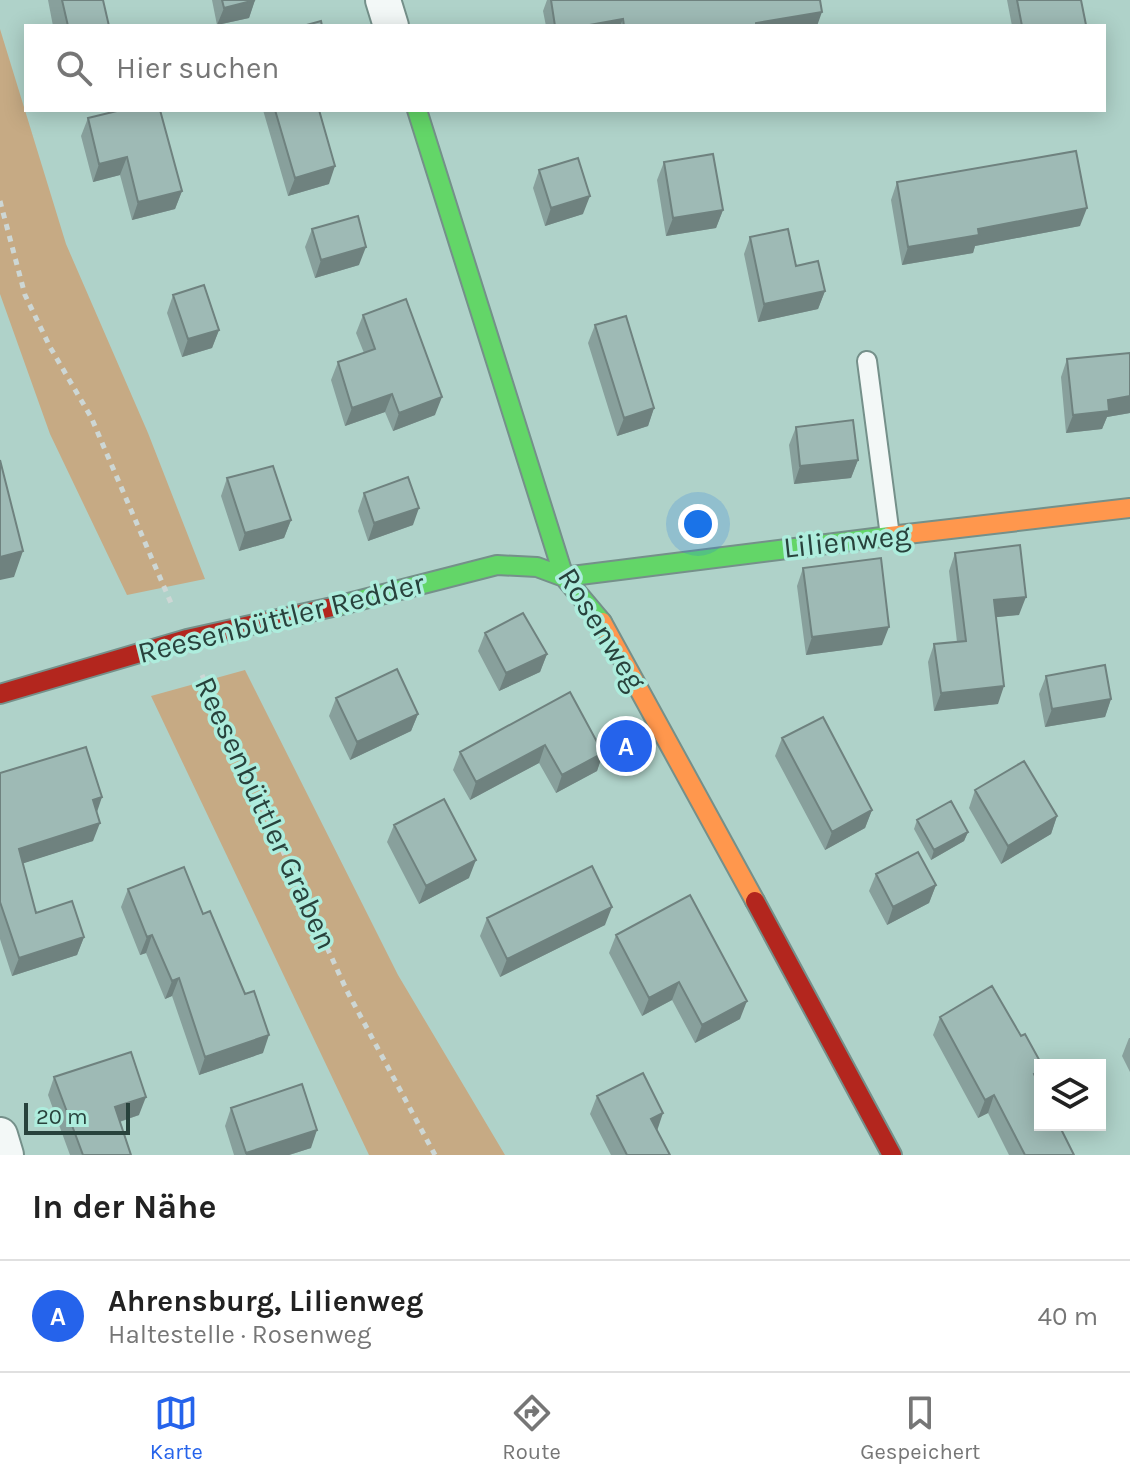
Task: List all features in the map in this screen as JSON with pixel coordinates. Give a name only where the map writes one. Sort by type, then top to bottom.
[{"type":"street","points":[[383,0],[390,24]]},
{"type":"street","name":"Rosenweg","points":[[418,112],[564,577],[597,613],[629,666],[892,1155]]},
{"type":"street","name":"Lilienweg","points":[[564,577],[1130,508]]},
{"type":"street","name":"Reesenbüttler Redder","points":[[0,694],[187,639],[302,615],[497,565],[537,567],[564,577]]},
{"type":"street","points":[[0,1135],[6,1155]]},
{"type":"lane","points":[[867,361],[890,536]]},
{"type":"path","name":"Reesenbüttler Graben","points":[[0,201],[25,295],[50,347],[91,417],[234,749],[347,991],[435,1155]]},
{"type":"shaded area","points":[[0,29],[66,244],[148,433],[205,579],[127,595],[50,434],[0,294]]},
{"type":"shaded area","points":[[245,670],[398,975],[505,1155],[369,1155],[151,696]]},
{"type":"building","points":[[62,0],[103,0],[109,24],[68,24]]},
{"type":"building","points":[[222,0],[255,0],[224,8]]},
{"type":"building","points":[[551,0],[820,0],[822,12],[756,24],[624,24],[623,19],[595,24],[555,24]]},
{"type":"building","points":[[1017,0],[1081,0],[1086,24],[1022,24]]},
{"type":"building","points":[[113,112],[161,112],[182,191],[138,202],[127,157],[99,164],[88,118]]},
{"type":"building","points":[[276,112],[320,112],[335,166],[295,178]]},
{"type":"building","points":[[1076,151],[1087,208],[978,229],[979,235],[908,247],[897,182]]},
{"type":"building","points":[[713,154],[723,210],[673,218],[664,162]]},
{"type":"building","points":[[578,158],[590,196],[551,208],[539,170]]},
{"type":"building","points":[[358,216],[366,247],[321,260],[312,229]]},
{"type":"building","points":[[788,229],[796,266],[818,261],[825,291],[764,304],[750,237]]},
{"type":"building","points":[[204,285],[219,330],[188,339],[173,295]]},
{"type":"building","points":[[406,299],[442,397],[399,413],[392,394],[352,408],[338,362],[375,349],[363,315]]},
{"type":"building","points":[[626,316],[654,408],[624,418],[595,325]]},
{"type":"building","points":[[1130,353],[1130,396],[1108,400],[1109,411],[1073,415],[1067,359]]},
{"type":"building","points":[[853,420],[858,460],[800,466],[796,427]]},
{"type":"building","points":[[0,460],[23,551],[0,557]]},
{"type":"building","points":[[273,466],[291,520],[245,533],[227,478]]},
{"type":"building","points":[[408,477],[419,508],[374,523],[364,493]]},
{"type":"building","points":[[1020,545],[1026,597],[994,600],[1004,686],[941,693],[934,644],[966,641],[955,553]]},
{"type":"building","points":[[881,558],[889,627],[812,637],[803,568]]},
{"type":"building","points":[[523,613],[547,654],[506,673],[485,633]]},
{"type":"building","points":[[1105,665],[1111,699],[1052,709],[1046,676]]},
{"type":"building","points":[[397,669],[418,714],[357,742],[336,698]]},
{"type":"building","points":[[570,692],[603,753],[562,775],[545,745],[476,782],[460,752]]},
{"type":"building","points":[[823,717],[872,810],[832,832],[782,738]]},
{"type":"building","points":[[86,747],[102,797],[93,800],[100,823],[19,849],[36,913],[72,901],[84,937],[19,958],[0,902],[0,773]]},
{"type":"building","points":[[1024,761],[1057,816],[1008,846],[975,790]]},
{"type":"building","points":[[444,799],[476,860],[426,886],[394,825]]},
{"type":"building","points":[[951,801],[968,832],[934,850],[917,820]]},
{"type":"building","points":[[918,852],[936,885],[893,907],[876,874]]},
{"type":"building","points":[[592,866],[612,907],[507,959],[487,918]]},
{"type":"building","points":[[184,867],[203,914],[210,911],[245,994],[254,991],[269,1035],[205,1057],[179,978],[172,981],[152,935],[147,937],[128,889]]},
{"type":"building","points":[[690,895],[747,1001],[702,1025],[679,982],[649,998],[616,935]]},
{"type":"building","points":[[992,986],[1021,1036],[1025,1034],[1039,1059],[1034,1059],[1034,1131],[1062,1131],[1074,1155],[1025,1155],[994,1095],[985,1100],[940,1017]]},
{"type":"building","points":[[131,1052],[146,1097],[115,1107],[131,1155],[83,1155],[54,1077]]},
{"type":"building","points":[[643,1073],[663,1113],[651,1119],[670,1155],[627,1155],[597,1096]]},
{"type":"building","points":[[302,1084],[317,1130],[246,1153],[231,1108]]},
{"type":"traffic: fast","points":[[418,112],[564,577],[602,622]]},
{"type":"traffic: fast","points":[[337,606],[497,565],[537,567],[564,577],[890,536]]},
{"type":"traffic: slow","points":[[890,536],[1130,508]]},
{"type":"traffic: slow","points":[[602,622],[755,901]]},
{"type":"traffic: jam","points":[[0,694],[187,639],[337,606]]},
{"type":"traffic: jam","points":[[755,901],[892,1155]]},
{"type":"place","name":"Ahrensburg, Lilienweg","points":[[626,746]]}]
